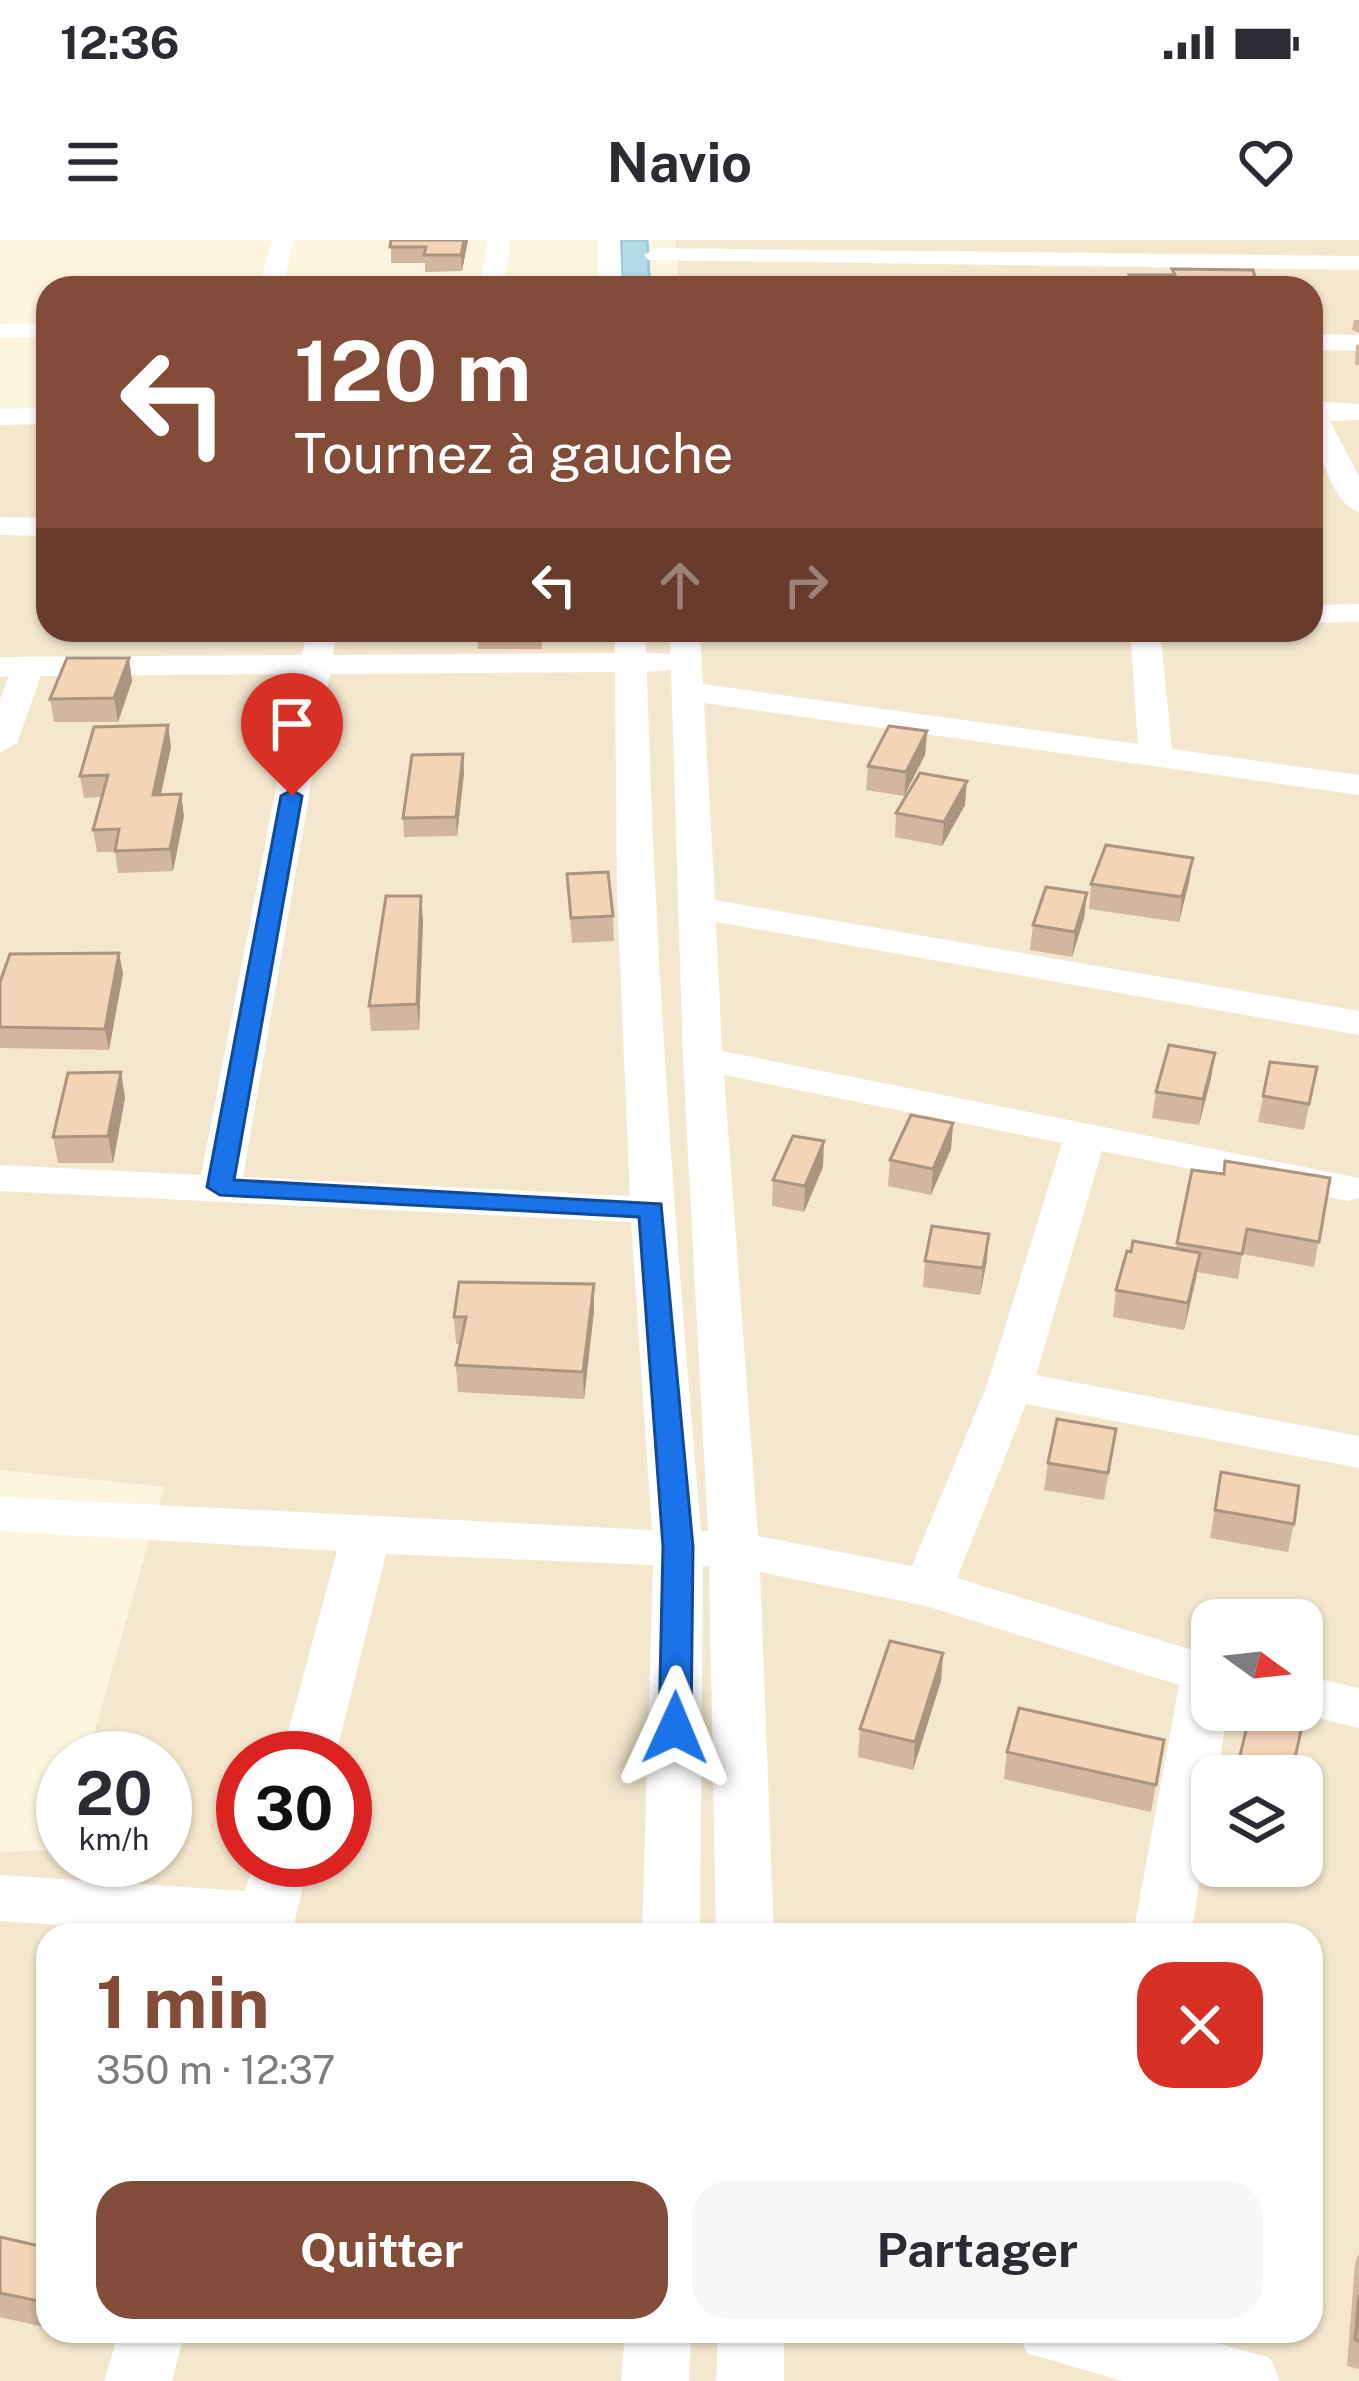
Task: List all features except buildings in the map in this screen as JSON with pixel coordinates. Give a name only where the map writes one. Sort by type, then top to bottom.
[{"type":"street","points":[[273,276],[283,240]]},
{"type":"street","points":[[494,276],[499,240]]},
{"type":"street","points":[[609,240],[610,276]]},
{"type":"street","points":[[656,248],[1063,250],[1359,263]]},
{"type":"street","points":[[0,331],[36,330]]},
{"type":"street","points":[[1323,342],[1359,343]]},
{"type":"street","points":[[1323,424],[1359,412]]},
{"type":"street","points":[[0,417],[36,416]]},
{"type":"street","points":[[1323,439],[1359,503]]},
{"type":"street","points":[[0,526],[36,527]]},
{"type":"street","points":[[1323,614],[1359,613]]},
{"type":"street","points":[[1146,642],[1156,760]]},
{"type":"street","points":[[0,742],[14,667],[319,648],[630,646],[1156,760],[1359,785]]},
{"type":"street","points":[[630,646],[635,895],[651,1210],[678,1547],[671,1923]]},
{"type":"street","points":[[220,1187],[319,648]]},
{"type":"street","points":[[685,661],[703,1058],[734,1549],[745,1923]]},
{"type":"street","points":[[698,908],[1359,1023]]},
{"type":"street","points":[[703,1058],[1348,1188]]},
{"type":"street","points":[[928,1588],[1010,1385],[1085,1137]]},
{"type":"street","points":[[0,1178],[651,1210]]},
{"type":"street","points":[[1010,1385],[1359,1452]]},
{"type":"street","points":[[0,1514],[734,1549],[928,1588],[1191,1669]]},
{"type":"street","points":[[315,1731],[366,1535]]},
{"type":"street","points":[[1323,1700],[1359,1708]]},
{"type":"street","points":[[1164,1923],[1199,1731]]},
{"type":"street","points":[[266,1923],[275,1887]]},
{"type":"street","points":[[0,1898],[237,1923]]},
{"type":"street","points":[[138,2381],[149,2343]]},
{"type":"street","points":[[655,2381],[657,2343]]},
{"type":"street","points":[[750,2381],[751,2343]]},
{"type":"street","points":[[1107,2343],[1246,2381]]},
{"type":"shaded area","points":[[675,240],[1359,240],[1359,2381],[0,2381],[0,1852],[36,1851],[36,1887],[192,1887],[192,1731],[95,1731],[164,1487],[0,1470],[0,424],[36,423],[36,642],[1323,642],[1323,276],[679,276]]},
{"type":"water","points":[[621,240],[647,240],[649,276],[622,276]]},
{"type":"route","points":[[292,796],[220,1187],[651,1210],[678,1547],[675,1728]]}]
